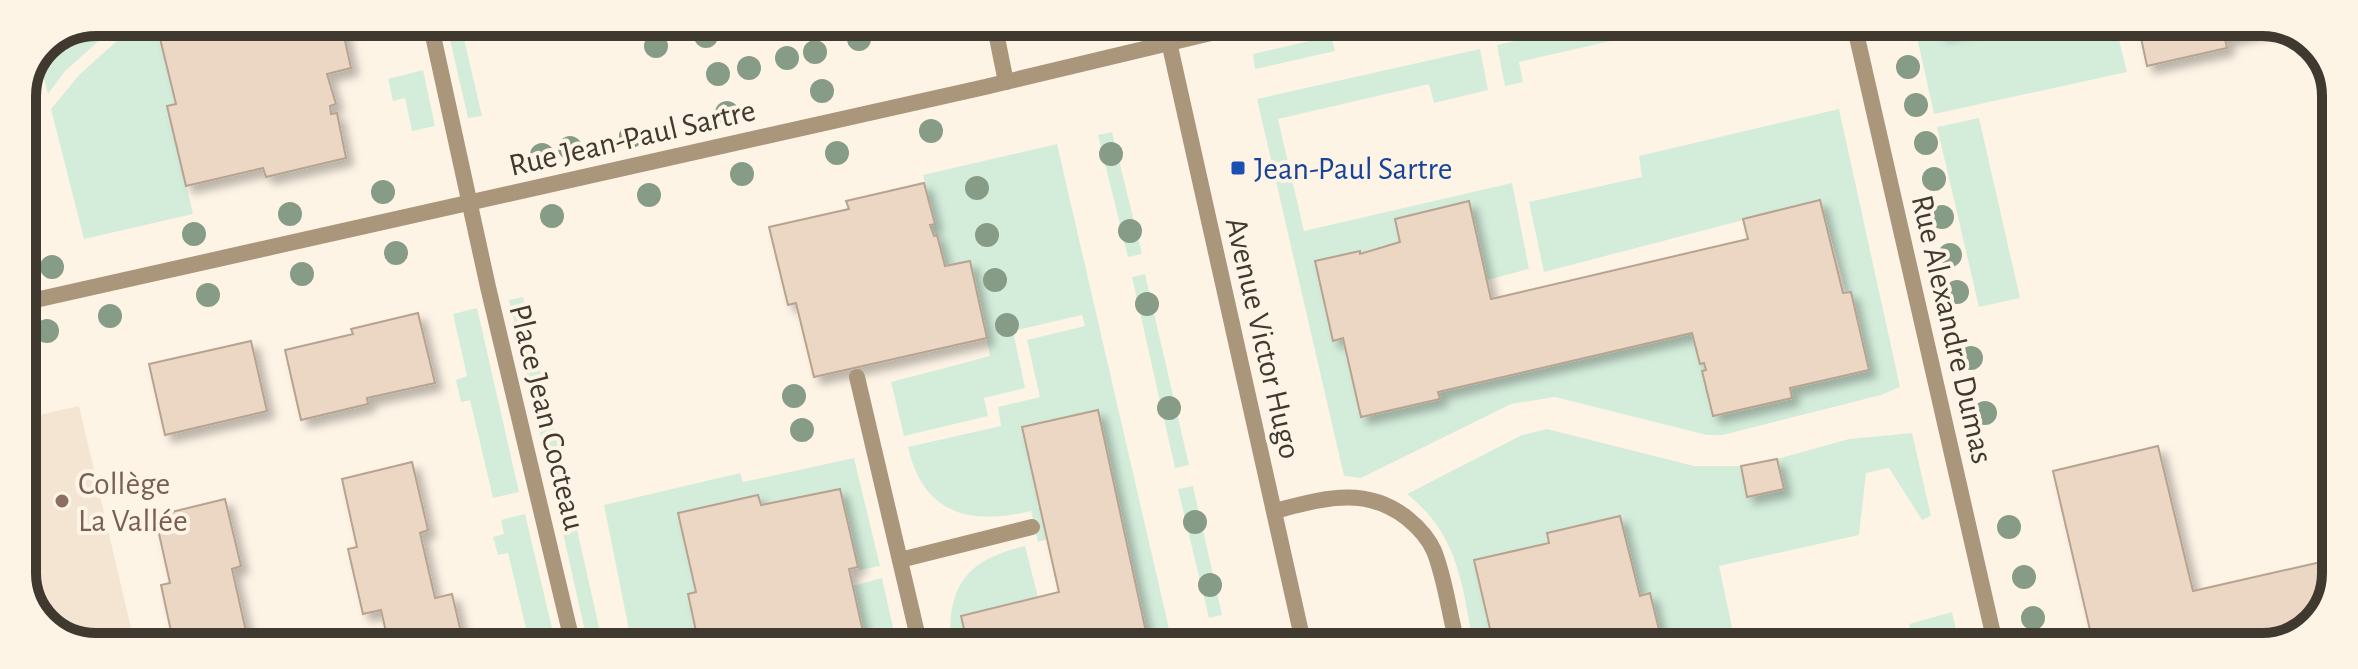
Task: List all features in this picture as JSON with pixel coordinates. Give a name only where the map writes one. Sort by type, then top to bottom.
[{"type":"street","name":"Place Jean Cocteau","points":[[433,36],[570,633]]},
{"type":"street","points":[[997,36],[1006,82]]},
{"type":"street","name":"Rue Jean-Paul Sartre","points":[[36,300],[1006,82],[1196,36]]},
{"type":"street","name":"Rue Alexandre Dumas","points":[[1857,36],[1993,633]]},
{"type":"street","name":"Avenue Victor Hugo","points":[[1169,42],[1301,633]]},
{"type":"street","points":[[857,377],[917,633]]},
{"type":"street","points":[[1274,511],[1346,496],[1373,498],[1391,505],[1420,529],[1433,549],[1455,633]]},
{"type":"street","points":[[900,560],[1032,527]]},
{"type":"shaded area","name":"Collège La Vallée","points":[[79,406],[132,633],[96,633],[69,627],[51,613],[41,596],[36,577],[36,416]]},
{"type":"green space","points":[[104,36],[65,71],[48,94],[42,71],[53,53],[84,37]]},
{"type":"green space","points":[[122,36],[159,36],[176,104],[167,106],[193,214],[84,239],[51,109],[80,74]]},
{"type":"green space","points":[[449,36],[463,36],[482,116],[468,118]]},
{"type":"green space","points":[[1331,36],[1335,51],[1255,69],[1253,54]]},
{"type":"green space","points":[[1538,36],[1633,36],[1519,62],[1523,82],[1505,86],[1497,45]]},
{"type":"green space","points":[[1917,36],[2118,36],[2127,72],[1934,114]]},
{"type":"green space","points":[[1480,49],[1488,90],[1434,103],[1429,84],[1278,119],[1304,231],[1512,183],[1529,269],[1487,280],[1468,202],[1395,219],[1400,242],[1360,254],[1359,251],[1315,262],[1333,340],[1343,338],[1361,417],[1439,399],[1438,392],[1692,333],[1700,364],[1704,363],[1706,370],[1702,371],[1713,416],[1792,398],[1790,388],[1869,370],[1820,200],[1544,272],[1529,202],[1642,177],[1639,156],[1839,109],[1900,387],[1881,395],[1723,435],[1707,435],[1555,397],[1511,404],[1361,478],[1344,476],[1257,99]]},
{"type":"green space","points":[[423,70],[435,126],[412,131],[405,98],[393,101],[388,79]]},
{"type":"green space","points":[[1979,118],[2020,298],[1979,307],[1937,127]]},
{"type":"green space","points":[[1112,132],[1142,254],[1128,257],[1098,135]]},
{"type":"green space","points":[[1057,144],[1170,633],[1146,633],[1098,410],[1048,539],[1038,542],[1031,511],[988,517],[952,510],[937,501],[915,470],[908,447],[1001,426],[998,407],[1040,397],[1027,340],[1085,326],[1082,315],[1013,331],[1025,388],[984,398],[988,416],[904,436],[891,382],[990,356],[971,261],[945,266],[938,235],[934,236],[930,225],[935,224],[923,175]]},
{"type":"green space","points":[[1145,274],[1189,465],[1175,468],[1132,277]]},
{"type":"green space","points":[[523,297],[566,481],[552,484],[509,300]]},
{"type":"green space","points":[[477,308],[519,492],[493,498],[470,400],[461,402],[456,380],[467,376],[453,314]]},
{"type":"green space","points":[[1547,429],[1694,466],[1741,466],[1748,497],[1783,489],[1777,459],[1849,439],[1912,433],[1931,516],[1922,520],[1889,468],[1866,473],[1859,535],[1719,566],[1733,633],[1660,633],[1650,593],[1640,596],[1620,516],[1548,532],[1549,543],[1474,561],[1490,633],[1471,633],[1456,562],[1448,544],[1425,510],[1407,494],[1522,435]]},
{"type":"green space","points":[[854,458],[880,566],[859,570],[840,489],[761,505],[758,496],[678,514],[696,592],[688,595],[696,633],[630,633],[604,505],[740,473],[743,482]]},
{"type":"green space","points":[[1193,486],[1222,615],[1209,618],[1178,489]]},
{"type":"green space","points":[[571,503],[600,633],[585,633],[557,506]]},
{"type":"green space","points":[[525,514],[553,633],[527,633],[508,553],[498,555],[493,537],[504,534],[501,520]]},
{"type":"green space","points":[[1025,546],[1038,597],[961,616],[965,633],[950,633],[952,607],[964,578],[988,559]]},
{"type":"green space","points":[[882,578],[894,633],[863,633],[853,586]]},
{"type":"green space","points":[[1952,612],[1957,633],[1911,633],[1909,624]]},
{"type":"building","points":[[159,36],[344,36],[351,68],[327,74],[336,104],[330,106],[331,114],[337,113],[346,158],[266,177],[263,168],[186,186],[167,106],[176,104]]},
{"type":"building","points":[[2141,36],[2237,36],[2225,39],[2227,48],[2147,66]]},
{"type":"building","points":[[924,183],[935,224],[930,225],[934,236],[937,235],[945,266],[970,261],[987,338],[814,377],[796,303],[788,305],[769,227],[849,209],[846,201]]},
{"type":"building","points":[[1820,200],[1843,293],[1851,292],[1869,370],[1790,388],[1792,398],[1713,416],[1702,371],[1706,370],[1704,363],[1700,364],[1692,333],[1438,392],[1440,399],[1361,417],[1343,338],[1333,341],[1315,261],[1360,251],[1360,254],[1400,242],[1395,219],[1469,201],[1491,299],[1748,239],[1743,219]]},
{"type":"building","points":[[418,313],[435,383],[367,398],[368,404],[301,420],[285,350],[353,334],[351,329]]},
{"type":"building","points":[[251,341],[267,411],[165,435],[149,364]]},
{"type":"building","points":[[1098,410],[1146,633],[965,633],[961,616],[1059,592],[1022,427]]},
{"type":"building","points":[[2158,446],[2193,591],[2322,562],[2317,596],[2299,621],[2274,632],[2091,633],[2053,471]]},
{"type":"building","points":[[1777,459],[1784,489],[1747,497],[1741,466]]},
{"type":"building","points":[[412,462],[428,530],[420,533],[435,598],[452,594],[461,633],[386,633],[381,610],[363,614],[348,549],[357,547],[342,479]]},
{"type":"building","points":[[840,489],[858,567],[849,569],[863,633],[696,633],[688,594],[696,592],[678,513],[758,495],[761,505]]},
{"type":"building","points":[[225,499],[241,566],[232,569],[246,633],[171,633],[161,585],[170,583],[155,516]]},
{"type":"building","points":[[1620,516],[1640,596],[1650,593],[1660,633],[1491,633],[1474,560],[1549,543],[1547,533]]},
{"type":"place","name":"Jean-Paul Sartre","points":[[1238,168]]},
{"type":"place","name":"Collège La Vallée","points":[[62,501]]}]
